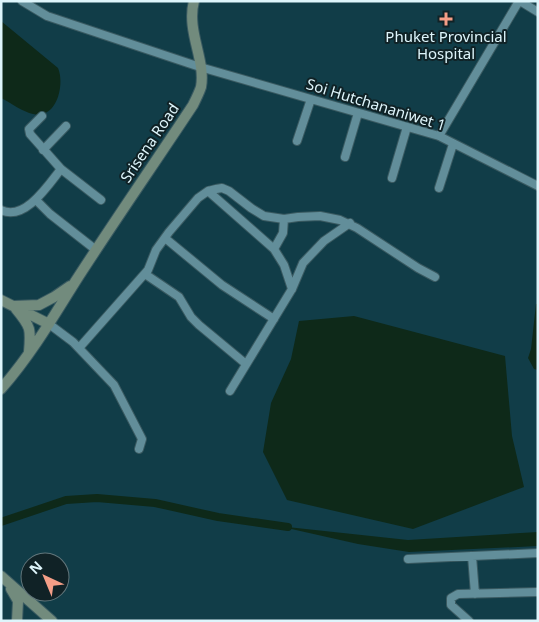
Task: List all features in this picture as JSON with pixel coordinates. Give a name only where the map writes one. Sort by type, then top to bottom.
[{"type":"street","points":[[22,1],[47,16],[200,67]]},
{"type":"street","name":"Srisena Road","points":[[1,389],[49,324],[193,105],[201,86],[200,67],[193,35],[192,8],[194,1]]},
{"type":"street","points":[[439,136],[519,1],[538,12]]},
{"type":"street","name":"Soi Hutchananiwet 1","points":[[200,67],[439,136],[538,186]]},
{"type":"street","points":[[297,141],[311,99]]},
{"type":"street","points":[[345,157],[358,113]]},
{"type":"street","points":[[42,116],[29,129],[30,134],[61,169],[101,200]]},
{"type":"street","points":[[43,150],[66,126]]},
{"type":"street","points":[[392,178],[406,127]]},
{"type":"street","points":[[439,188],[453,144]]},
{"type":"street","points":[[1,210],[6,212],[18,210],[36,201],[61,169]]},
{"type":"street","points":[[79,348],[145,274],[156,250],[198,198],[208,191],[222,188],[264,216],[284,219],[320,216],[350,223],[400,258],[435,277]]},
{"type":"street","points":[[208,191],[274,249],[284,265],[292,288]]},
{"type":"street","points":[[36,201],[96,250]]},
{"type":"street","points":[[274,249],[283,233],[284,219]]},
{"type":"street","points":[[230,391],[292,288],[303,262],[324,241],[350,223]]},
{"type":"street","points":[[165,238],[222,285],[255,309],[274,319]]},
{"type":"street","points":[[145,274],[179,297],[191,317],[246,364]]},
{"type":"street","points":[[14,306],[39,305],[54,298],[75,282]]},
{"type":"street","points":[[1,300],[49,324],[79,348],[114,385],[142,439],[139,449]]},
{"type":"street","points":[[14,306],[29,324],[31,336],[29,353]]},
{"type":"street","points":[[408,559],[538,553]]},
{"type":"street","points":[[472,556],[475,594]]},
{"type":"street","points":[[3,578],[14,592],[18,601],[15,618]]},
{"type":"street","points":[[3,578],[52,621]]},
{"type":"street","points":[[469,621],[451,605],[451,598],[458,594],[538,592]]},
{"type":"shaded area","points":[[1,21],[58,68],[60,75],[59,91],[57,99],[48,112],[41,114],[29,113],[1,98]]},
{"type":"shaded area","points":[[536,304],[538,304],[538,370],[534,369],[528,358],[531,349]]},
{"type":"shaded area","points":[[354,316],[505,356],[512,436],[524,487],[413,529],[287,500],[263,452],[271,403],[291,359],[299,321]]},
{"type":"shaded area","points":[[278,526],[408,540],[538,532],[538,546],[409,552],[358,544]]},
{"type":"waterway","points":[[1,522],[66,500],[97,498],[155,503],[218,517],[288,527]]},
{"type":"place","name":"Phuket Provincial Hospital","points":[[446,19]]}]
